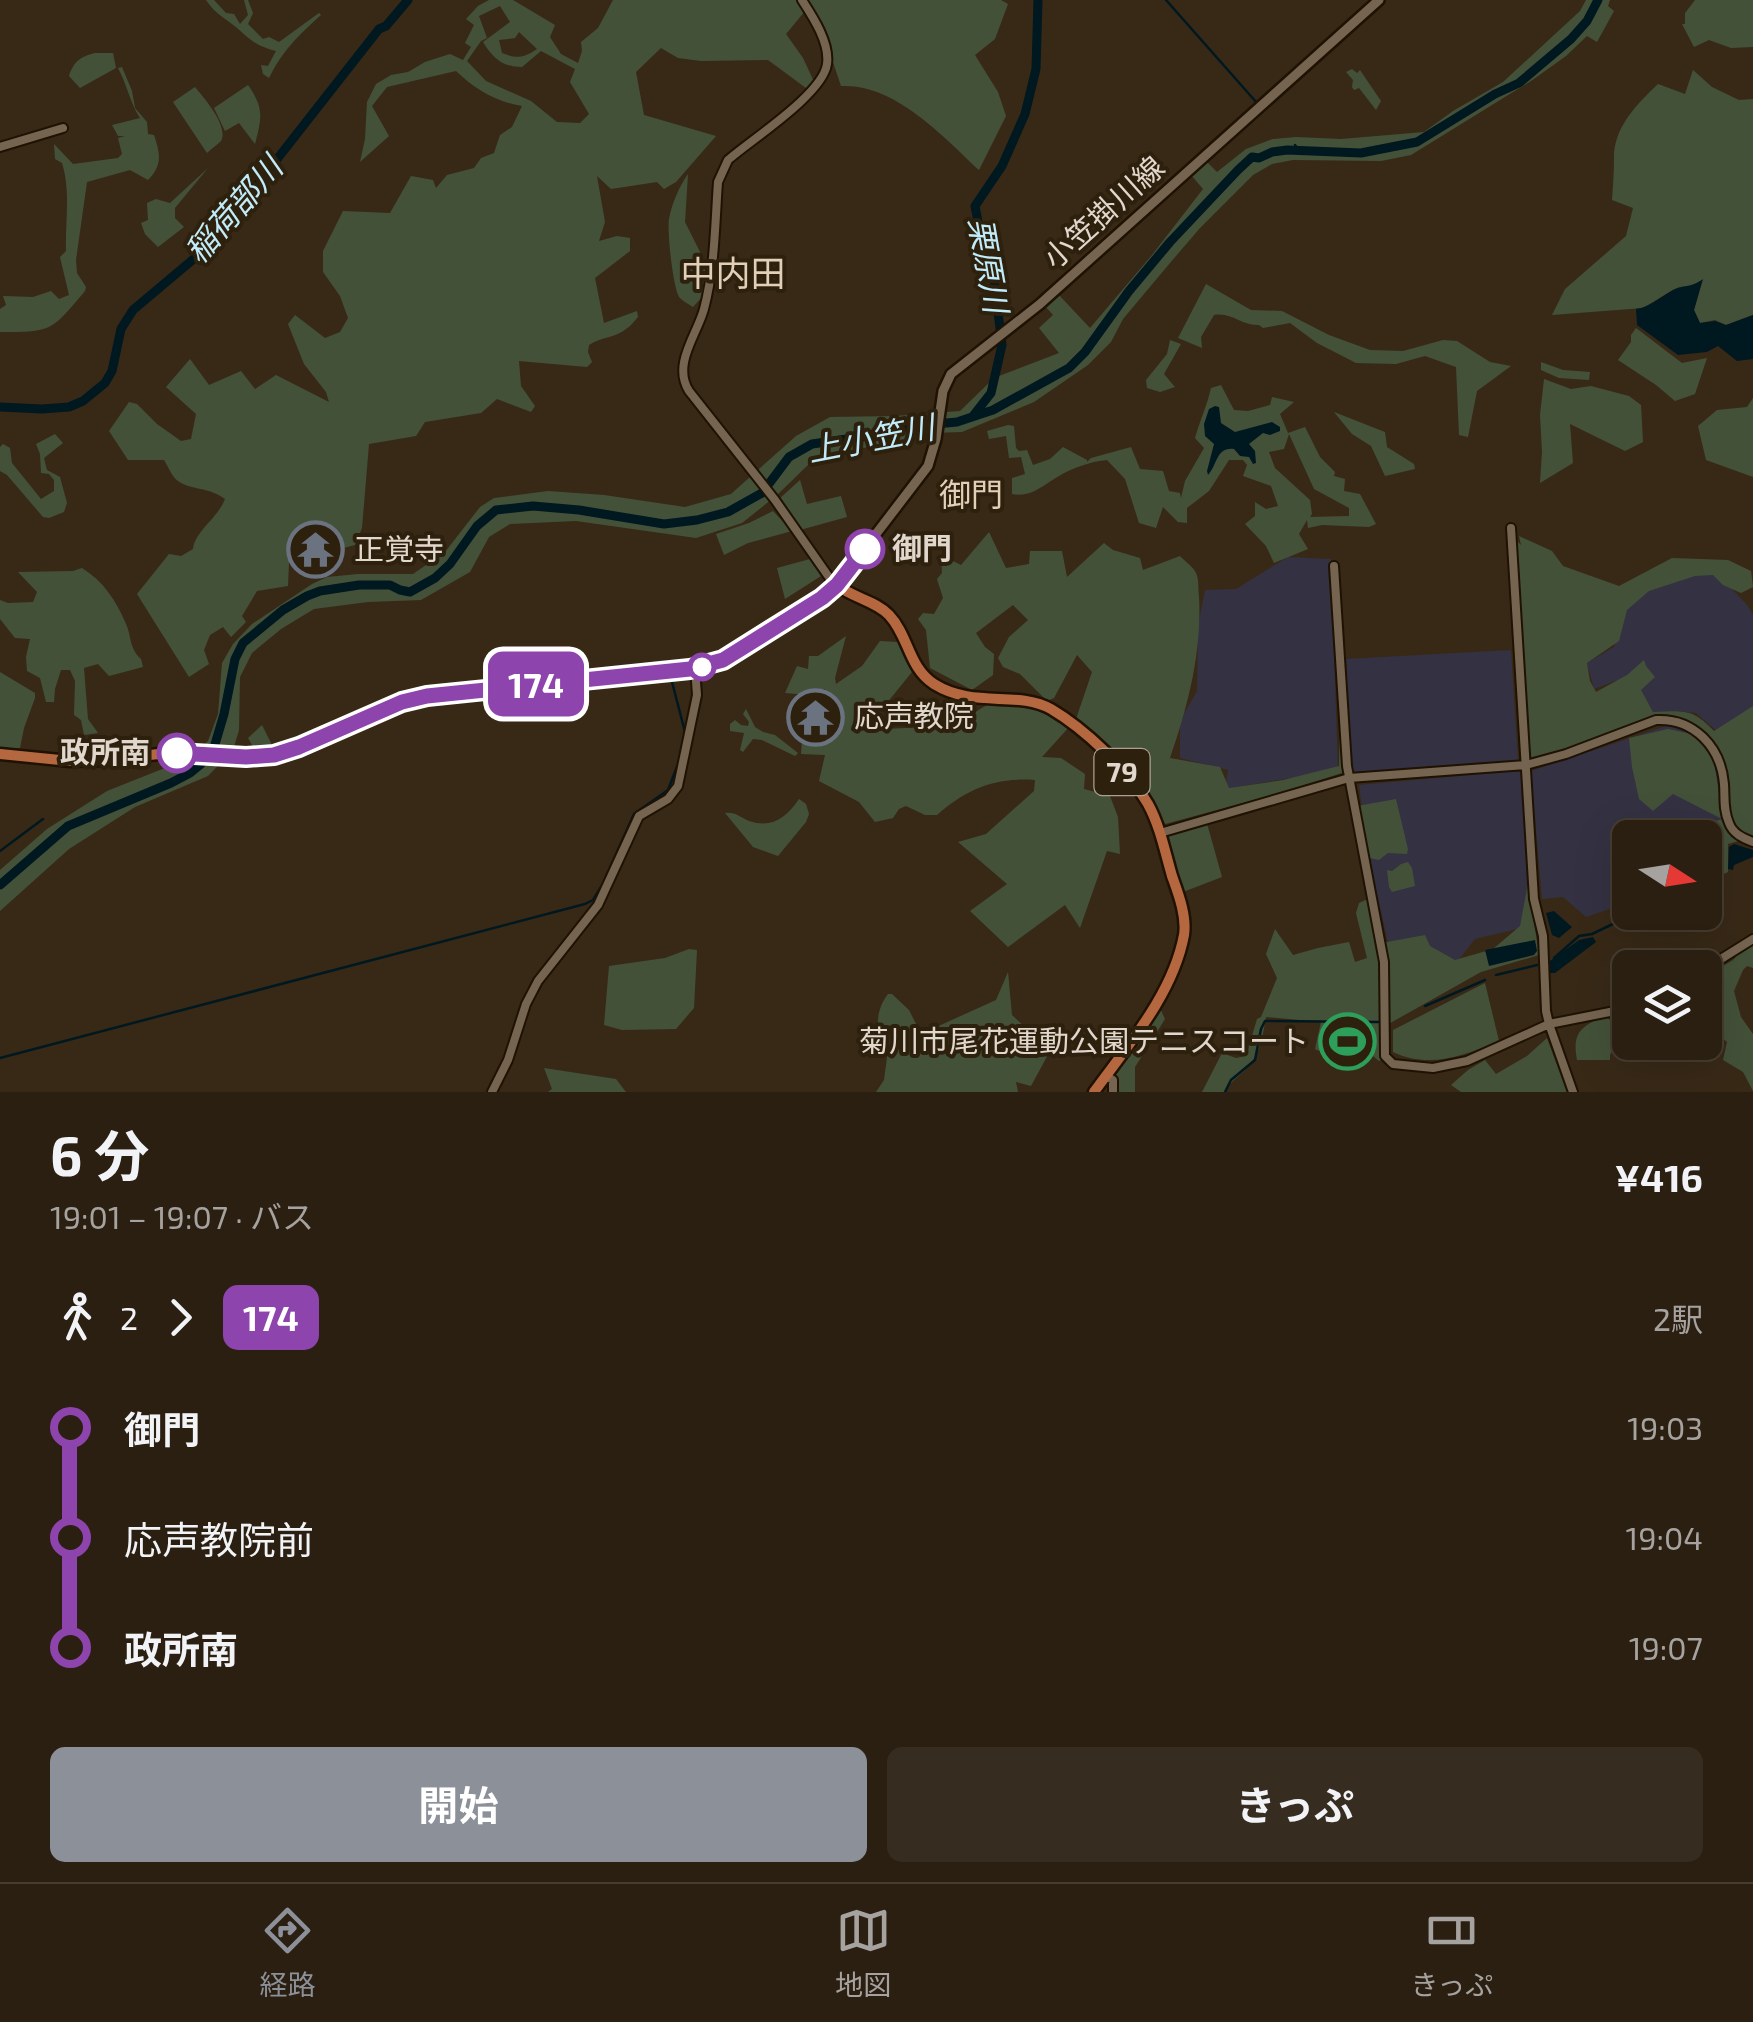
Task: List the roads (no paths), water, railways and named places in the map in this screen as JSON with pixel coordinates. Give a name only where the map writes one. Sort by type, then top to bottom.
[{"type":"main road","name":"小笠掛川線","points":[[837,585],[924,474],[932,457],[942,391],[951,374],[1006,332],[1379,0]]},
{"type":"main road","points":[[0,754],[70,762],[163,753],[258,757],[285,752],[402,702],[427,696],[695,668],[719,662],[806,609],[837,585]]},
{"type":"main road","name":"79","points":[[837,585],[887,612],[913,662],[934,684],[962,696],[1040,704],[1068,720],[1096,744],[1148,805],[1178,892],[1185,930],[1165,986],[1094,1092]]},
{"type":"street","points":[[802,0],[816,22],[828,60],[824,78],[723,168],[718,182],[705,306],[683,363],[684,383],[837,585]]},
{"type":"street","points":[[0,147],[63,128]]},
{"type":"street","points":[[1511,528],[1534,900],[1544,947],[1546,1010],[1573,1092]]},
{"type":"street","points":[[1334,566],[1349,778],[1382,940],[1388,1061],[1434,1068],[1467,1061],[1549,1024],[1612,1012]]},
{"type":"street","points":[[492,1092],[534,988],[597,907],[639,816],[668,799],[678,786],[698,695],[695,668]]},
{"type":"street","points":[[1160,833],[1349,778],[1526,766],[1656,720],[1685,723],[1704,736],[1722,773],[1728,822],[1738,835],[1753,842]]},
{"type":"street","points":[[1722,958],[1753,939]]},
{"type":"street","points":[[1106,1076],[1113,1080],[1113,1092]]},
{"type":"water","points":[[1703,279],[1694,310],[1700,323],[1715,321],[1726,325],[1753,315],[1753,359],[1737,361],[1718,346],[1707,352],[1678,355],[1637,325],[1636,309]]},
{"type":"water","points":[[1219,407],[1221,423],[1235,432],[1272,422],[1280,427],[1280,431],[1263,433],[1249,444],[1255,451],[1256,463],[1228,449],[1220,453],[1208,475],[1214,444],[1205,436],[1204,424],[1209,409]]},
{"type":"water","points":[[1734,844],[1753,850],[1753,857],[1734,865],[1733,870],[1728,869],[1729,847]]},
{"type":"water","points":[[1554,911],[1572,927],[1559,938],[1552,935],[1546,913]]},
{"type":"water","points":[[1593,937],[1596,942],[1550,973],[1550,961],[1579,940]]},
{"type":"water","points":[[1535,940],[1534,955],[1489,966],[1485,950]]},
{"type":"waterway","name":"稲荷部川","points":[[0,407],[69,407],[105,383],[112,371],[121,329],[133,310],[209,246],[379,29],[408,0]]},
{"type":"waterway","name":"栗原川","points":[[973,416],[991,393],[1002,345],[994,279],[975,206],[1002,166],[1025,114],[1036,69],[1038,0]]},
{"type":"waterway","points":[[1166,0],[1257,103]]},
{"type":"waterway","name":"上小笠川","points":[[0,885],[68,826],[171,783],[201,764],[213,751],[235,659],[243,643],[307,596],[359,585],[390,585],[410,592],[450,564],[477,526],[496,510],[533,506],[664,524],[697,520],[728,512],[762,493],[789,457],[812,444],[904,427],[957,422],[993,410],[1069,368],[1170,242],[1252,157],[1287,150],[1361,153],[1417,142],[1519,83],[1571,39],[1598,0]]},
{"type":"waterway","name":"上小笠川","points":[[1295,145],[1298,150]]},
{"type":"waterway","points":[[671,678],[685,732],[682,750]]},
{"type":"waterway","points":[[605,879],[634,814],[668,790],[678,764]]},
{"type":"waterway","points":[[0,851],[43,819]]},
{"type":"waterway","points":[[0,1058],[585,904],[593,900],[601,887]]},
{"type":"waterway","points":[[1554,958],[1579,936],[1612,924]]},
{"type":"waterway","points":[[1496,975],[1537,965]]},
{"type":"waterway","points":[[1425,1006],[1485,980]]},
{"type":"waterway","points":[[1225,1092],[1231,1080],[1255,1060],[1265,1021],[1379,1022]]},
{"type":"place","name":"御門","points":[[865,549]]},
{"type":"place","name":"正覚寺","points":[[315,550]]},
{"type":"place","name":"応声教院","points":[[815,717]]},
{"type":"place","name":"政所南","points":[[177,753]]},
{"type":"place","name":"菊川市尾花運動公園テニスコート","points":[[1348,1042]]},
{"type":"district","name":"中内田","points":[[733,274]]},
{"type":"district","name":"御門","points":[[971,495]]}]
